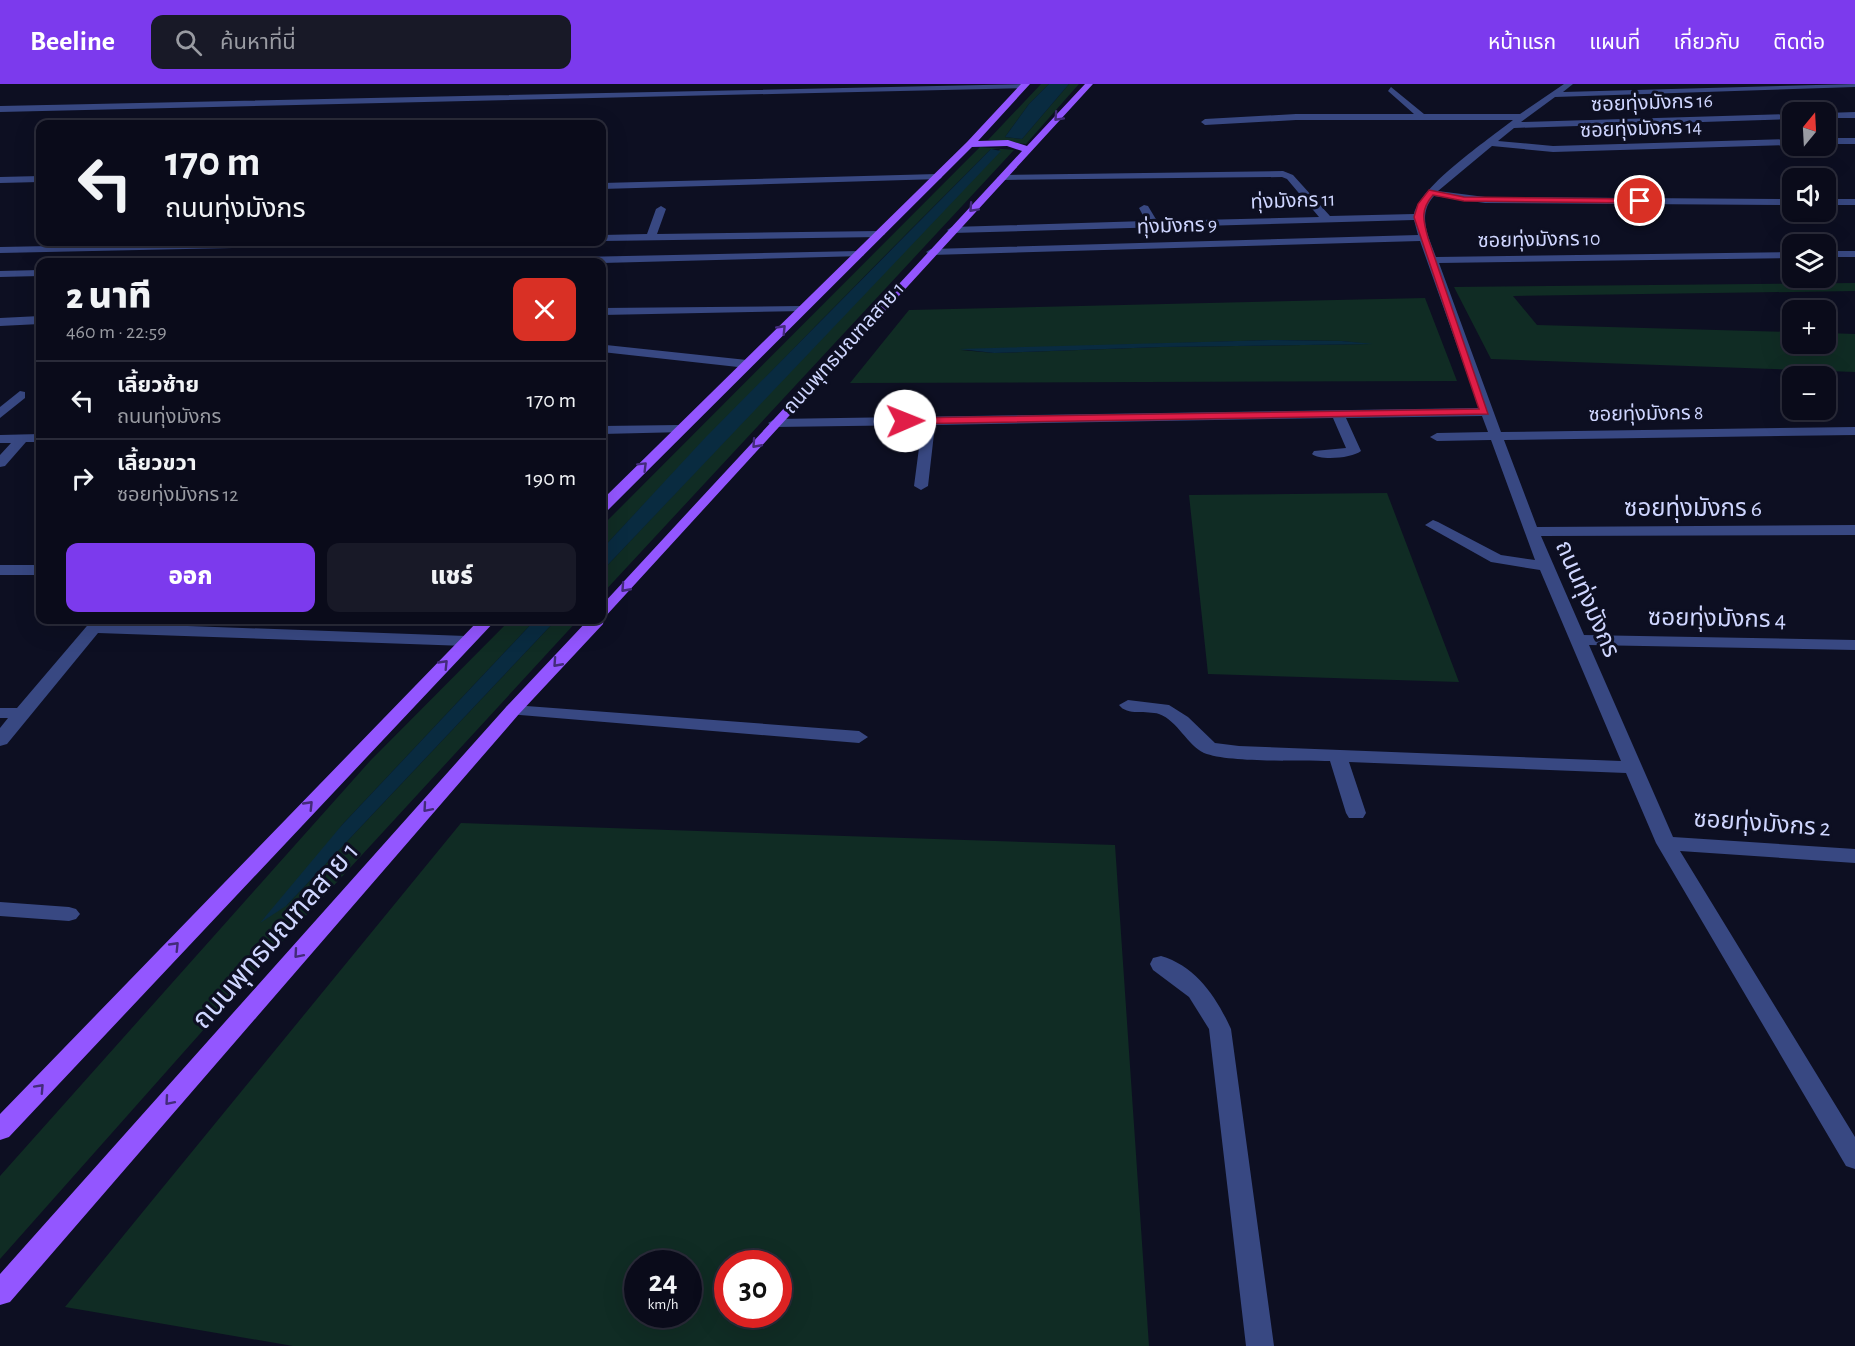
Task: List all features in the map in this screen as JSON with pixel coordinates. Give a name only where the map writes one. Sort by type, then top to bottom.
[{"type":"main road","name":"ถนนพุทธมณฑลสาย 1","points":[[606,610],[931,252],[1089,84]]},
{"type":"main road","points":[[606,504],[880,234],[1025,85]]},
{"type":"main road","points":[[970,144],[1008,143],[1028,150]]},
{"type":"main road","points":[[0,1130],[484,624]]},
{"type":"main road","name":"ถนนพุทธมณฑลสาย 1","points":[[0,1293],[513,710],[593,624]]},
{"type":"street","points":[[1418,217],[1421,204],[1431,192],[1518,121],[1569,84]]},
{"type":"street","points":[[0,109],[1025,85]]},
{"type":"street","points":[[1555,95],[1855,85]]},
{"type":"street","points":[[1391,89],[1421,116]]},
{"type":"street","points":[[316,100],[324,92]]},
{"type":"street","points":[[151,116],[162,104]]},
{"type":"street","points":[[1836,116],[1855,115]]},
{"type":"street","name":"ซอยทุ่งมังกร 16","points":[[1205,122],[1277,118],[1421,116],[1518,121],[1782,117]]},
{"type":"street","points":[[1277,118],[1291,130]]},
{"type":"street","points":[[1836,141],[1855,141]]},
{"type":"street","name":"ซอยทุ่งมังกร 14","points":[[1490,143],[1553,149],[1782,142]]},
{"type":"street","points":[[1002,178],[1283,174],[1290,177],[1326,218]]},
{"type":"street","points":[[606,186],[937,177]]},
{"type":"street","points":[[0,180],[36,179]]},
{"type":"street","points":[[1431,192],[1464,199],[1485,200],[1782,202]]},
{"type":"street","points":[[1836,202],[1855,202]]},
{"type":"street","points":[[1144,208],[1153,224]]},
{"type":"street","points":[[651,237],[661,209]]},
{"type":"street","name":"ทุ่งมังกร 11","points":[[952,230],[1418,217]]},
{"type":"street","name":"ถนนทุ่งมังกร","points":[[1418,217],[1430,260],[1531,532],[1635,767],[1666,843],[1718,934],[1855,1159]]},
{"type":"street","points":[[606,238],[880,234]]},
{"type":"street","name":"ทุ่งมังกร 9","points":[[931,252],[1424,238]]},
{"type":"street","points":[[0,249],[192,246]]},
{"type":"street","points":[[82,258],[98,248]]},
{"type":"street","points":[[606,259],[859,254]]},
{"type":"street","points":[[1836,254],[1855,254]]},
{"type":"street","name":"ซอยทุ่งมังกร 10","points":[[1430,260],[1782,255]]},
{"type":"street","points":[[0,274],[36,273]]},
{"type":"street","points":[[606,312],[802,309]]},
{"type":"street","points":[[0,322],[36,320]]},
{"type":"street","points":[[606,349],[747,364]]},
{"type":"street","points":[[0,414],[20,395]]},
{"type":"street","points":[[775,423],[1485,412]]},
{"type":"street","points":[[1319,454],[1354,451],[1337,414]]},
{"type":"street","points":[[921,486],[929,420]]},
{"type":"street","points":[[606,430],[680,429]]},
{"type":"street","name":"ซอยทุ่งมังกร 8","points":[[1437,437],[1855,431]]},
{"type":"street","points":[[0,439],[36,438]]},
{"type":"street","points":[[0,463],[22,439]]},
{"type":"street","points":[[1433,525],[1497,559],[1546,566]]},
{"type":"street","name":"ซอยทุ่งมังกร 6","points":[[1531,532],[1855,530]]},
{"type":"street","points":[[0,570],[36,570]]},
{"type":"street","points":[[0,740],[97,624],[466,641]]},
{"type":"street","name":"ซอยทุ่งมังกร 4","points":[[1579,640],[1855,645]]},
{"type":"street","points":[[1128,705],[1163,709],[1174,714],[1209,748],[1239,752],[1635,767]]},
{"type":"street","points":[[513,710],[859,737]]},
{"type":"street","points":[[0,713],[23,713]]},
{"type":"street","points":[[1336,755],[1356,813]]},
{"type":"street","name":"ซอยทุ่งมังกร 2","points":[[1666,843],[1855,856]]},
{"type":"street","points":[[0,909],[69,914]]},
{"type":"street","points":[[1161,964],[1200,991],[1220,1029],[1260,1346]]},
{"type":"green space","points":[[1041,84],[1049,84],[1029,104],[1005,137],[1022,139],[1069,84],[1079,84],[1026,144],[988,140]]},
{"type":"green space","points":[[980,147],[1014,150],[606,590],[606,567],[1000,149],[991,149],[746,397],[606,545],[606,522]]},
{"type":"green space","points":[[1836,283],[1855,283],[1855,291],[1513,296],[1537,325],[1782,332],[1782,354],[1836,354],[1836,333],[1855,334],[1855,372],[1836,371],[1836,366],[1782,366],[1782,369],[1491,359],[1454,287],[1782,284],[1782,288],[1836,288]]},
{"type":"green space","points":[[1425,298],[1457,381],[850,383],[909,310]],"holes":[[[1273,340],[1342,341],[1368,344],[1161,347],[994,353],[961,350]]]},
{"type":"green space","points":[[1387,493],[1459,682],[1208,674],[1189,495]]},
{"type":"green space","points":[[506,624],[531,624],[342,825],[286,906],[552,624],[574,624],[269,956],[0,1259],[0,1176],[370,761]]},
{"type":"green space","points":[[461,823],[1115,845],[1149,1346],[293,1346],[65,1307]]},
{"type":"water","points":[[1049,84],[1069,84],[1022,139],[1005,137],[1029,104]]},
{"type":"water","points":[[991,149],[1001,151],[606,567],[606,545],[704,439]]},
{"type":"water","points":[[1273,340],[1373,344],[1161,347],[994,353],[959,349]]},
{"type":"water","points":[[531,624],[552,624],[286,906],[260,923],[342,825]]},
{"type":"route","points":[[905,421],[1485,412],[1430,260],[1418,217],[1421,204],[1431,192],[1448,197],[1485,200],[1640,201]]}]
